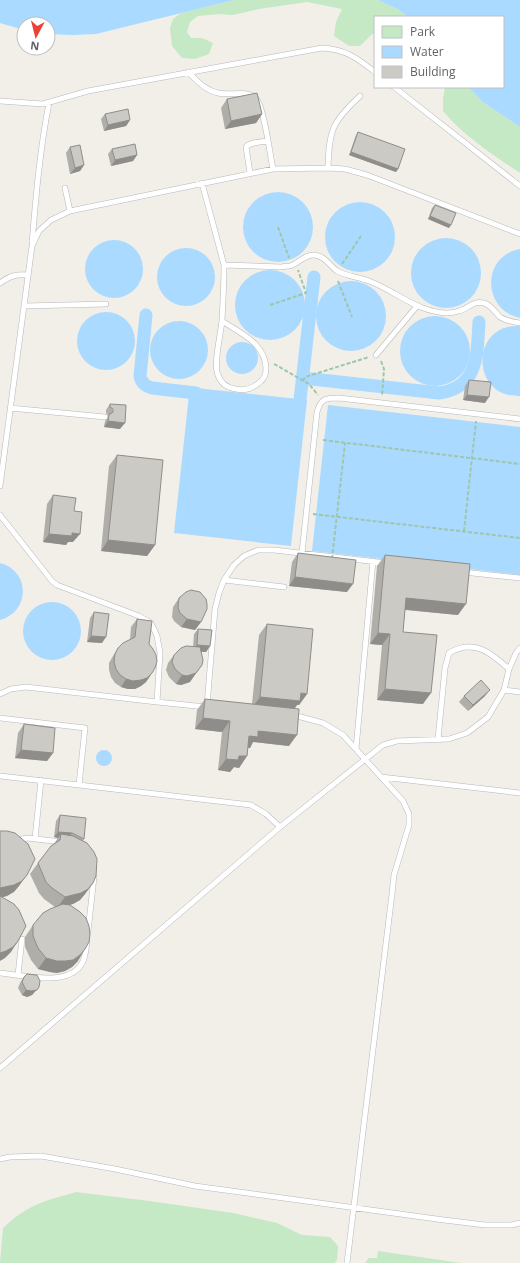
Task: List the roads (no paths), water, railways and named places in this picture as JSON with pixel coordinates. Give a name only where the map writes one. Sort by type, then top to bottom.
[{"type":"lane","points":[[0,101],[43,104],[88,91],[322,48],[346,53],[364,63],[374,71]]},
{"type":"lane","points":[[188,72],[208,90],[218,93],[250,95],[254,97],[261,107],[273,169]]},
{"type":"lane","points":[[395,88],[520,186]]},
{"type":"lane","points":[[328,168],[328,147],[332,130],[337,120],[360,96]]},
{"type":"lane","points":[[0,486],[32,246],[37,179],[49,103]]},
{"type":"lane","points":[[250,173],[246,152],[248,145],[268,141]]},
{"type":"lane","points":[[32,246],[39,231],[51,220],[70,211],[273,169],[328,168],[351,170],[367,174],[520,234]]},
{"type":"lane","points":[[202,184],[224,265],[222,321],[217,374],[222,383],[230,388],[239,390],[249,389],[264,379],[266,370],[265,358],[262,351],[255,343],[222,321]]},
{"type":"lane","points":[[65,188],[70,211]]},
{"type":"lane","points":[[224,265],[281,267],[290,266],[307,256],[314,255],[327,260],[337,270],[345,274],[370,281],[417,306],[441,313],[452,313],[460,311],[470,304],[477,302],[484,303],[490,306],[506,320],[520,323]]},
{"type":"lane","points":[[0,283],[10,276],[19,274],[28,275]]},
{"type":"lane","points":[[24,306],[106,304]]},
{"type":"lane","points":[[377,354],[417,306]]},
{"type":"lane","points":[[302,553],[317,412],[319,404],[322,400],[339,398],[520,418]]},
{"type":"lane","points":[[10,408],[105,417]]},
{"type":"lane","points":[[0,515],[52,581],[57,585],[139,616],[151,624],[157,636],[160,653],[157,702]]},
{"type":"lane","points":[[207,707],[215,609],[224,580],[234,565],[244,556],[258,550],[274,550],[388,563]]},
{"type":"lane","points":[[356,749],[373,561]]},
{"type":"lane","points":[[458,571],[520,578]]},
{"type":"lane","points":[[224,580],[284,587]]},
{"type":"lane","points":[[438,739],[445,668],[449,653],[458,647],[480,649],[492,654],[509,669]]},
{"type":"lane","points":[[0,1068],[280,827],[383,745],[397,741],[449,739],[467,733],[488,717],[504,690],[509,669],[516,653],[520,648]]},
{"type":"lane","points":[[0,694],[11,689],[26,687],[215,708]]},
{"type":"lane","points":[[504,690],[520,692]]},
{"type":"lane","points":[[286,715],[301,717],[323,723],[343,735],[403,801],[409,814],[409,825],[394,875],[347,1263]]},
{"type":"lane","points":[[0,718],[85,728],[79,785]]},
{"type":"lane","points":[[0,776],[251,805],[266,814],[280,827]]},
{"type":"lane","points":[[381,777],[520,793]]},
{"type":"lane","points":[[35,839],[41,780]]},
{"type":"lane","points":[[14,846],[22,839],[66,843]]},
{"type":"lane","points":[[0,973],[52,978],[63,977],[73,973],[82,965],[86,955],[94,873]]},
{"type":"lane","points":[[83,915],[90,916]]},
{"type":"lane","points":[[18,974],[22,939]]},
{"type":"lane","points":[[0,1159],[10,1157],[41,1156],[115,1169],[195,1186],[485,1225],[512,1225],[520,1223]]},
{"type":"water","points":[[0,0],[234,0],[96,34],[56,34],[56,16],[16,16],[16,28],[0,23]]},
{"type":"water","points":[[378,0],[520,0],[520,127],[484,103],[469,88],[504,88],[504,16],[407,16],[399,10]]},
{"type":"water","points":[[278,192],[291,195],[303,202],[310,214],[313,227],[310,240],[303,252],[291,259],[278,262],[265,259],[253,252],[246,240],[243,227],[246,214],[253,202],[265,195]]},
{"type":"water","points":[[360,202],[373,205],[385,212],[392,224],[395,237],[392,250],[385,262],[373,269],[360,272],[347,269],[335,262],[328,250],[325,237],[328,224],[335,212],[347,205]]},
{"type":"water","points":[[446,238],[459,241],[471,248],[478,260],[481,273],[478,286],[471,298],[459,305],[446,308],[433,305],[421,298],[414,286],[411,273],[414,260],[421,248],[433,241]]},
{"type":"water","points":[[114,240],[125,242],[138,253],[141,258],[143,269],[141,280],[130,293],[125,296],[114,298],[103,296],[90,285],[87,280],[85,269],[87,258],[98,245],[103,242]]},
{"type":"water","points":[[186,248],[197,250],[210,261],[213,266],[215,277],[213,288],[202,301],[197,304],[186,306],[175,304],[162,293],[159,288],[157,277],[159,266],[170,253],[175,250]]},
{"type":"water","points":[[520,249],[520,318],[507,313],[498,305],[493,294],[491,283],[493,272],[498,262],[507,254]]},
{"type":"water","points":[[270,270],[283,273],[295,280],[302,292],[305,305],[302,318],[295,330],[283,337],[270,340],[257,337],[245,330],[238,318],[235,305],[238,292],[245,280],[257,273]]},
{"type":"water","points":[[351,281],[364,284],[376,291],[383,303],[386,316],[383,329],[376,341],[364,348],[351,351],[338,348],[326,341],[319,329],[316,316],[319,303],[326,291],[338,284]]},
{"type":"water","points":[[106,312],[117,314],[130,325],[133,330],[135,341],[133,352],[122,365],[117,368],[106,370],[95,368],[82,357],[79,352],[77,341],[79,330],[90,317],[95,314]]},
{"type":"water","points":[[435,316],[448,319],[460,326],[467,338],[470,351],[467,364],[460,376],[448,383],[435,386],[422,383],[410,376],[403,364],[400,351],[403,338],[410,326],[422,319]]},
{"type":"water","points":[[179,321],[190,323],[203,334],[206,339],[208,350],[206,361],[195,374],[190,377],[179,379],[168,377],[155,366],[152,361],[150,350],[152,339],[163,326],[168,323]]},
{"type":"water","points":[[520,326],[520,396],[504,393],[492,385],[485,374],[482,361],[485,347],[492,336],[504,328]]},
{"type":"water","points":[[239,342],[245,342],[254,346],[258,358],[254,370],[245,374],[239,374],[230,370],[226,361],[226,355],[230,346]]},
{"type":"water","points":[[196,388],[307,400],[291,546],[174,533],[189,395],[195,396]]},
{"type":"water","points":[[328,405],[520,427],[520,575],[312,551]]},
{"type":"water","points":[[0,563],[10,567],[17,574],[22,582],[23,592],[17,609],[10,616],[0,620]]},
{"type":"water","points":[[52,602],[63,604],[76,615],[79,620],[81,631],[79,642],[68,655],[63,658],[52,660],[41,658],[28,647],[25,642],[23,631],[25,620],[36,607],[41,604]]},
{"type":"water","points":[[104,750],[110,752],[112,758],[110,764],[104,766],[98,764],[96,758],[98,752]]},
{"type":"waterway","points":[[300,400],[314,277]]},
{"type":"waterway","points":[[146,315],[140,376],[142,382],[152,388],[196,393]]},
{"type":"waterway","points":[[302,382],[305,379],[312,379],[439,393],[452,390],[462,384],[469,377],[473,367],[478,345],[479,322]]}]
